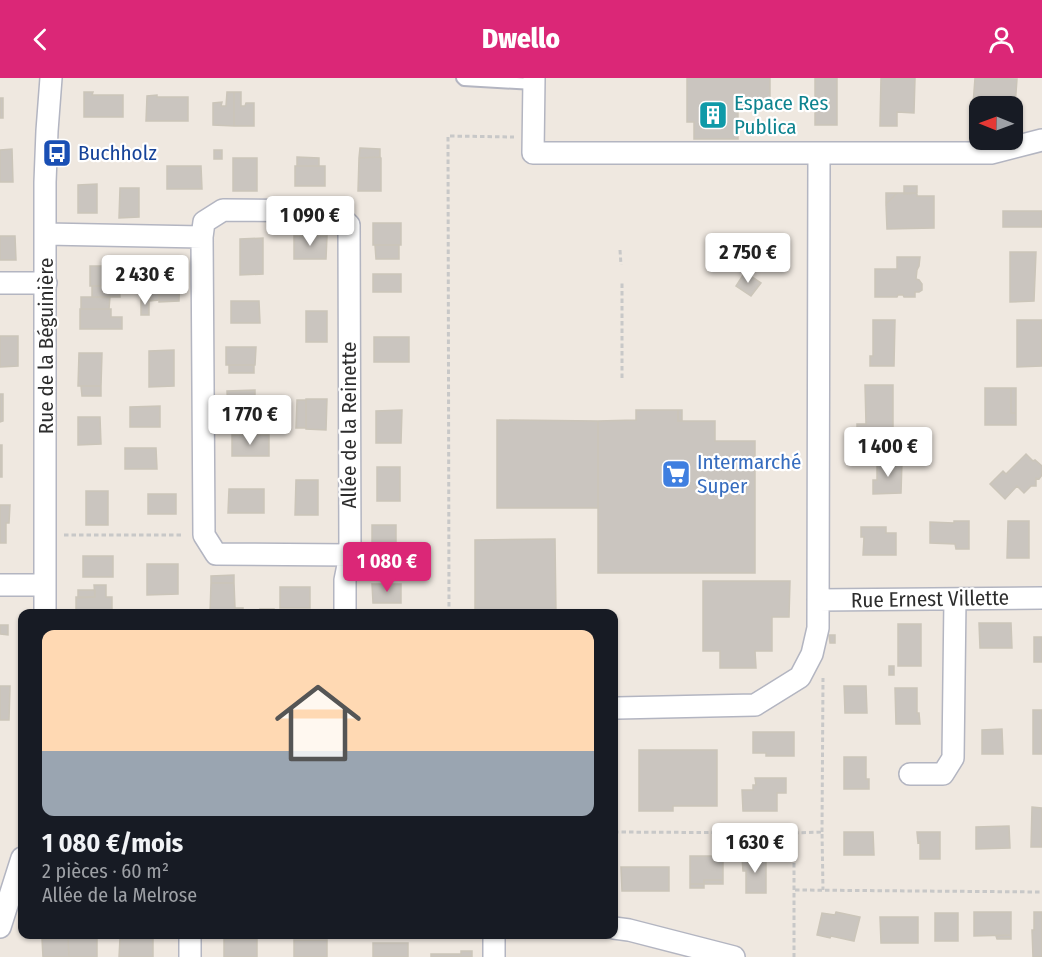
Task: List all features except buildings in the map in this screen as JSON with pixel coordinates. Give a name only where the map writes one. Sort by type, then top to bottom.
[{"type":"street","name":"Rue de la Béguinière","points":[[45,609],[46,164],[51,78]]},
{"type":"street","points":[[534,81],[533,153],[991,153],[1042,140]]},
{"type":"street","points":[[618,708],[755,705],[800,676],[812,654],[818,628],[819,153]]},
{"type":"street","name":"Allée de la Reinette","points":[[202,237],[204,222],[223,210],[335,211],[349,225],[350,555]]},
{"type":"street","points":[[46,234],[202,237],[204,535],[216,554],[350,555],[345,580],[345,609]]},
{"type":"street","points":[[0,283],[46,283]]},
{"type":"street","points":[[0,585],[45,585]]},
{"type":"street","name":"Rue Ernest Villette","points":[[818,600],[1042,598]]},
{"type":"street","points":[[910,774],[943,774],[953,758],[954,599]]},
{"type":"street","points":[[7,914],[18,873]]},
{"type":"street","points":[[618,929],[734,957]]},
{"type":"street","points":[[190,939],[190,957]]},
{"type":"street","points":[[494,939],[494,957]]},
{"type":"lane","points":[[462,78],[464,81],[534,81]]},
{"type":"path","points":[[449,609],[448,136],[533,137]]},
{"type":"path","points":[[621,250],[621,265]]},
{"type":"path","points":[[622,283],[622,378]]},
{"type":"path","points":[[45,535],[204,535]]},
{"type":"path","points":[[812,654],[823,672],[823,890]]},
{"type":"path","points":[[618,832],[822,832]]},
{"type":"path","points":[[794,833],[794,957]]},
{"type":"path","points":[[794,890],[1042,892]]},
{"type":"place","name":"Espace Res Publica","points":[[713,115]]},
{"type":"place","name":"Buchholz","points":[[57,153]]},
{"type":"place","name":"Intermarché Super","points":[[676,474]]}]
